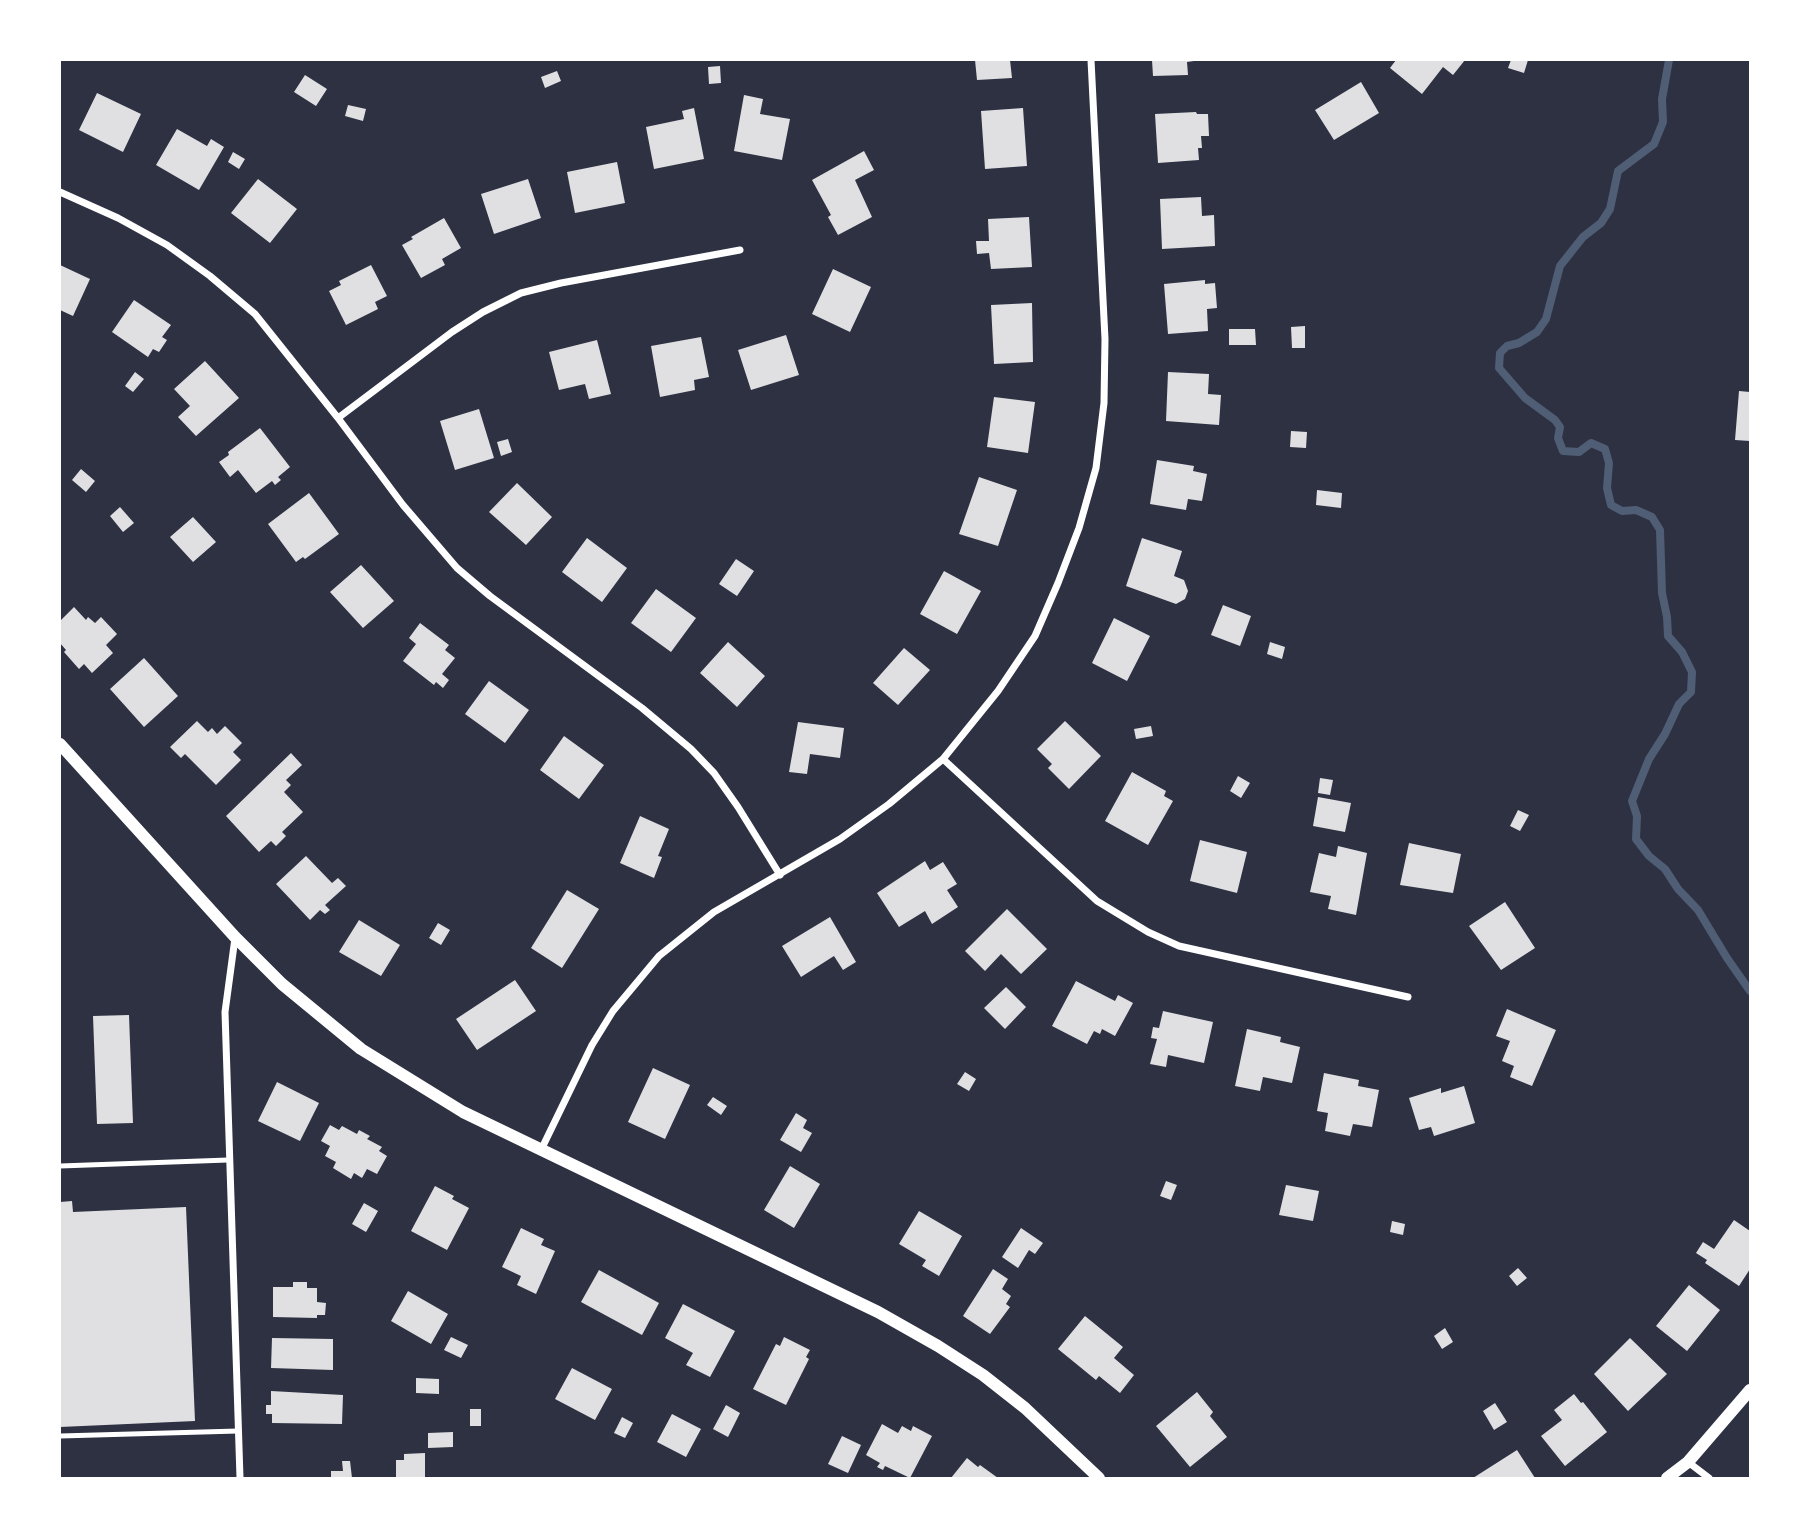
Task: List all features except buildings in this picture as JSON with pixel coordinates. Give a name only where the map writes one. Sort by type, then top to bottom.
[{"type":"street","points":[[541,1150],[592,1045],[612,1011],[659,956],[714,912],[840,839],[889,804],[943,759],[998,691],[1035,636],[1079,528],[1096,468],[1104,403],[1105,339],[1091,60]]},
{"type":"street","points":[[60,192],[118,218],[167,245],[211,276],[255,314],[403,505],[457,568],[490,596],[642,708],[699,757],[738,807],[780,875]]},
{"type":"street","points":[[338,418],[452,332],[483,312],[521,293],[561,283],[740,250]]},
{"type":"street","points":[[60,744],[235,937],[282,984],[361,1049],[463,1112],[878,1312],[938,1346],[983,1375],[1025,1408],[1099,1479]]},
{"type":"street","points":[[943,759],[1097,901],[1148,932],[1179,946],[1408,997]]},
{"type":"street","points":[[235,937],[225,1012],[240,1479]]},
{"type":"street","points":[[1667,1479],[1688,1462],[1751,1390]]},
{"type":"street","points":[[1688,1462],[1709,1479]]},
{"type":"lane","points":[[60,1166],[229,1160]]},
{"type":"lane","points":[[60,1436],[238,1432]]},
{"type":"waterway","points":[[1669,60],[1662,99],[1663,122],[1654,144],[1618,171],[1610,209],[1601,223],[1583,237],[1560,266],[1546,319],[1537,332],[1519,343],[1507,346],[1500,353],[1499,368],[1525,398],[1555,420],[1560,427],[1558,438],[1563,451],[1579,452],[1591,443],[1605,449],[1609,463],[1607,488],[1611,505],[1622,511],[1636,510],[1652,517],[1660,530],[1662,593],[1668,636],[1682,652],[1692,672],[1691,692],[1679,704],[1649,759],[1632,801],[1637,816],[1636,839],[1649,856],[1665,869],[1678,889],[1698,910],[1750,991]]}]
